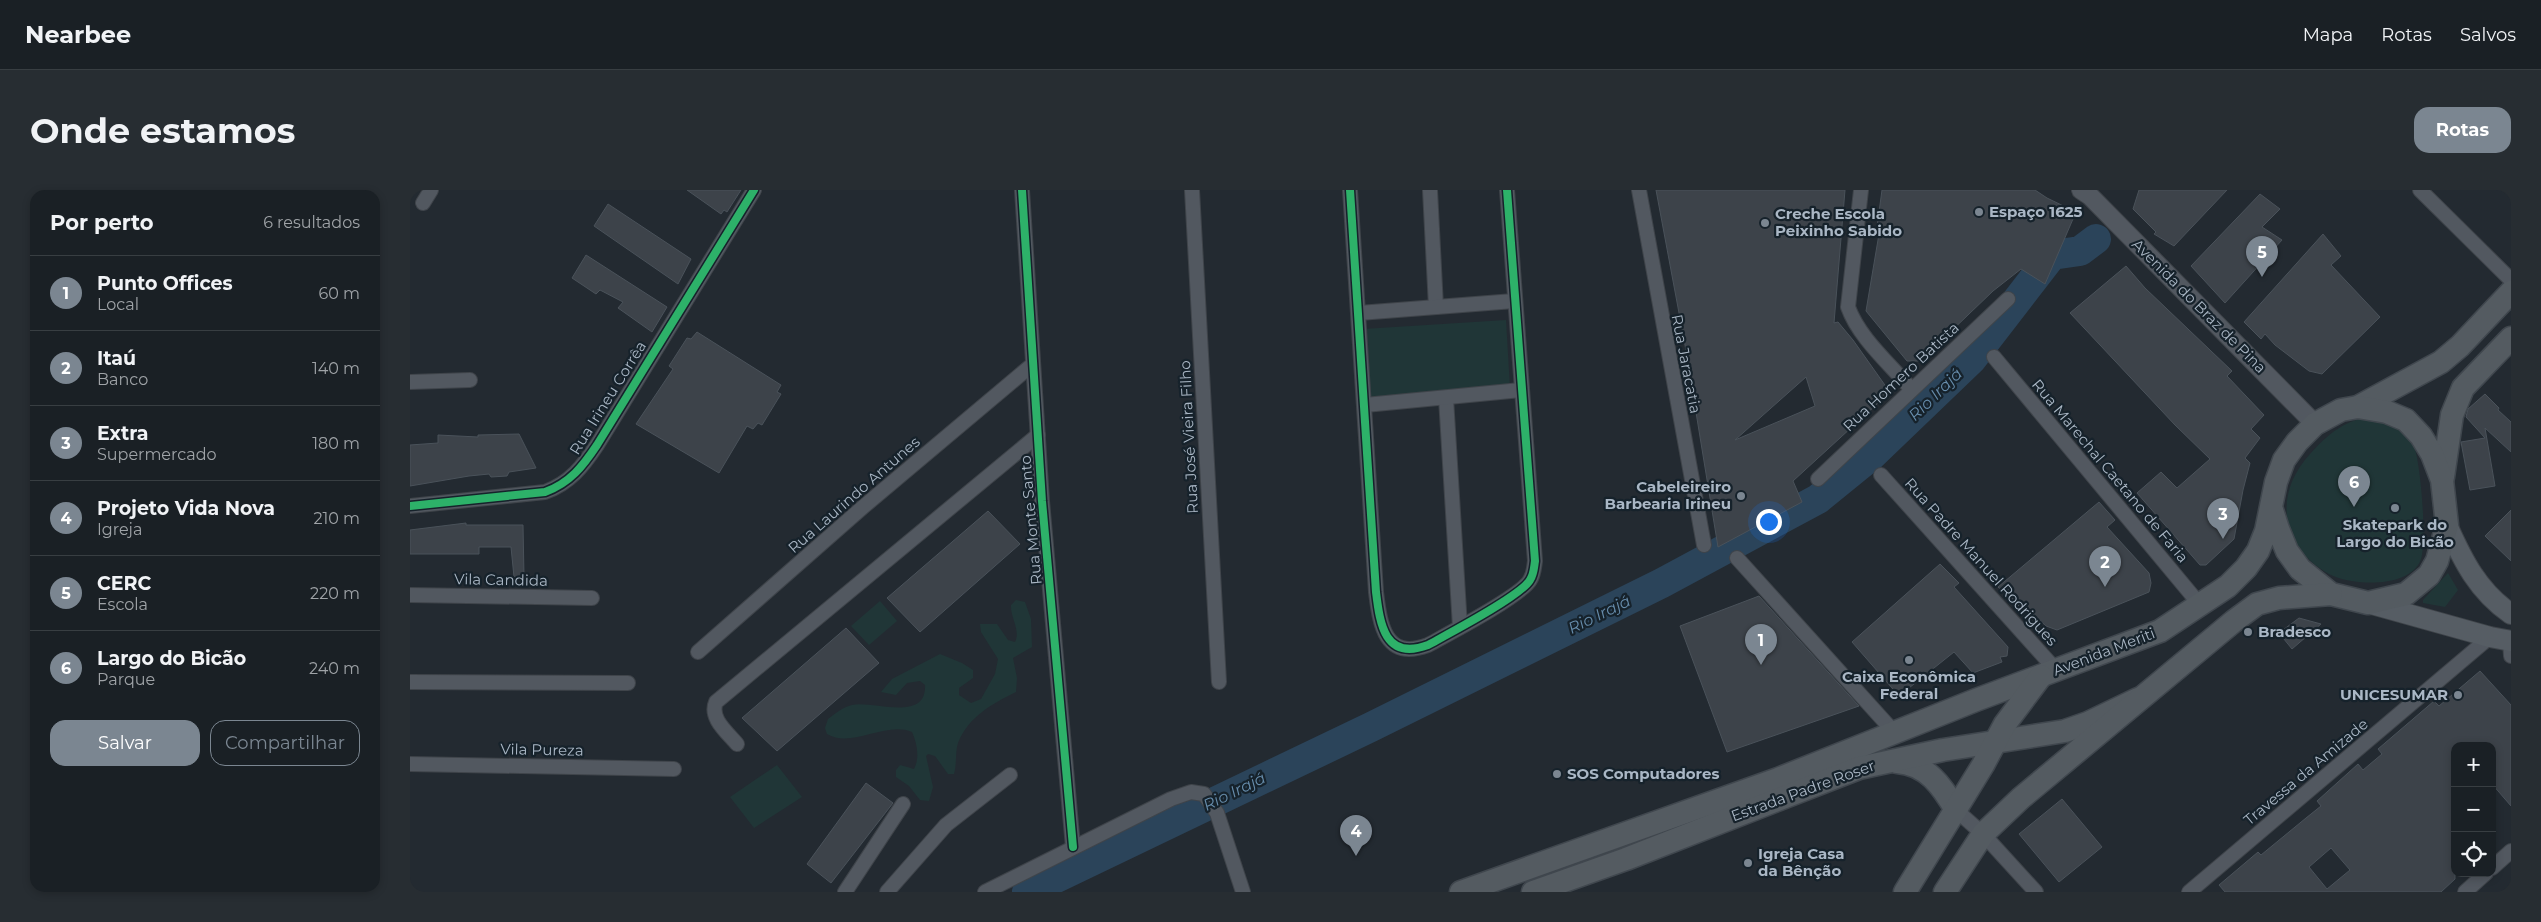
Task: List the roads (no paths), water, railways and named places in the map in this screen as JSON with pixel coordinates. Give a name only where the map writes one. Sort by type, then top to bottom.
[{"type":"main road","points":[[2358,407],[2441,362],[2460,346],[2511,292]]},
{"type":"main road","points":[[2511,338],[2463,388],[2450,424],[2442,480],[2447,525],[2465,564],[2477,584],[2496,604],[2511,614]]},
{"type":"main road","name":"Avenida Meriti","points":[[1904,892],[1956,810],[1994,742],[2019,703],[2049,673],[2160,631],[2228,586],[2258,552],[2276,482],[2284,460],[2297,442],[2315,424],[2341,410],[2358,407]]},
{"type":"main road","points":[[2358,407],[2387,412],[2406,420],[2421,436],[2432,454],[2442,480]]},
{"type":"main road","points":[[2271,507],[2288,552],[2300,568],[2330,594]]},
{"type":"main road","points":[[2368,604],[2406,594],[2429,575],[2436,561],[2447,525]]},
{"type":"main road","points":[[1945,892],[1983,834],[2034,786],[2138,699],[2257,604],[2279,598],[2330,594],[2490,637],[2511,646]]},
{"type":"main road","name":"Estrada Padre Roser","points":[[1461,892],[1778,779],[1894,732],[2049,673]]},
{"type":"main road","name":"Estrada Padre Roser","points":[[1533,892],[1626,859],[1859,768],[1994,742],[2065,731],[2088,723],[2138,699]]},
{"type":"main road","points":[[1889,761],[1908,763],[1925,770],[1948,796],[1956,810]]},
{"type":"street","points":[[423,203],[431,190]]},
{"type":"street","name":"Rua Irineu Corrêa","points":[[410,506],[545,492],[560,487],[570,480],[597,444],[754,190]]},
{"type":"street","name":"Rua Monte Santo","points":[[1022,190],[1038,435],[1073,847]]},
{"type":"street","name":"Rua José Vieira Filho","points":[[1192,190],[1219,682]]},
{"type":"street","points":[[1350,190],[1376,592],[1384,632],[1397,648],[1416,649],[1460,627],[1523,589],[1533,573],[1535,561],[1507,190]]},
{"type":"street","points":[[1430,190],[1436,307]]},
{"type":"street","name":"Rua Jaracatia","points":[[1639,190],[1704,545]]},
{"type":"street","points":[[1862,190],[1848,307],[1852,318],[1861,331],[1911,389]]},
{"type":"street","points":[[2420,190],[2511,280]]},
{"type":"street","name":"Avenida do Braz de Pina","points":[[2088,192],[2315,424]]},
{"type":"street","name":"Rua Homero Batista","points":[[1818,480],[1911,389],[2008,299]]},
{"type":"street","points":[[1359,313],[1514,301]]},
{"type":"street","name":"Rua Marechal Caetano de Faria","points":[[1994,357],[2200,606]]},
{"type":"street","name":"Rua Laurindo Antunes","points":[[698,652],[863,508],[1033,364]]},
{"type":"street","points":[[410,382],[470,380]]},
{"type":"street","points":[[1365,406],[1521,390]]},
{"type":"street","points":[[1446,398],[1460,627]]},
{"type":"street","points":[[737,744],[715,717],[713,709],[716,702],[1038,435]]},
{"type":"street","name":"Rua Padre Manuel Rodrigues","points":[[1882,475],[2049,673]]},
{"type":"street","points":[[1738,558],[1894,732]]},
{"type":"street","name":"Vila Candida","points":[[410,595],[592,598]]},
{"type":"street","name":"Travessa da Amizade","points":[[2189,892],[2490,637]]},
{"type":"street","points":[[410,682],[628,683]]},
{"type":"street","name":"Vila Pureza","points":[[410,764],[674,769]]},
{"type":"street","points":[[888,892],[946,825],[1010,775]]},
{"type":"street","points":[[985,892],[1158,805],[1191,792],[1204,794],[1217,813],[1243,892]]},
{"type":"street","points":[[845,892],[903,804]]},
{"type":"street","points":[[1956,810],[1983,834],[2036,892]]},
{"type":"street","points":[[2496,865],[2511,852]]},
{"type":"street","points":[[2465,892],[2482,877]]},
{"type":"waterway","name":"Rio Irajá","points":[[1027,892],[1371,727],[1662,583],[1818,499],[1872,455],[1971,360],[2052,255],[2080,251],[2096,239]]},
{"type":"place","name":"Espaço 1625","points":[[1979,212]]},
{"type":"place","name":"Creche Escola Peixinho Sabido","points":[[1765,223]]},
{"type":"place","name":"CERC","points":[[2262,277]]},
{"type":"place","name":"Cabeleireiro Barbearia Irineu","points":[[1741,496]]},
{"type":"place","name":"Largo do Bicão","points":[[2354,507]]},
{"type":"place","name":"Skatepark do Largo do Bicão","points":[[2395,508]]},
{"type":"place","name":"Extra","points":[[2223,539]]},
{"type":"place","name":"Itaú","points":[[2105,587]]},
{"type":"place","name":"Bradesco","points":[[2248,632]]},
{"type":"place","name":"Caixa Econômica Federal","points":[[1909,660]]},
{"type":"place","name":"Punto Offices","points":[[1761,665]]},
{"type":"place","name":"UNICESUMAR","points":[[2458,695]]},
{"type":"place","name":"SOS Computadores","points":[[1557,774]]},
{"type":"place","name":"Projeto Vida Nova","points":[[1356,856]]},
{"type":"place","name":"Igreja Casa da Bênção","points":[[1748,863]]}]
